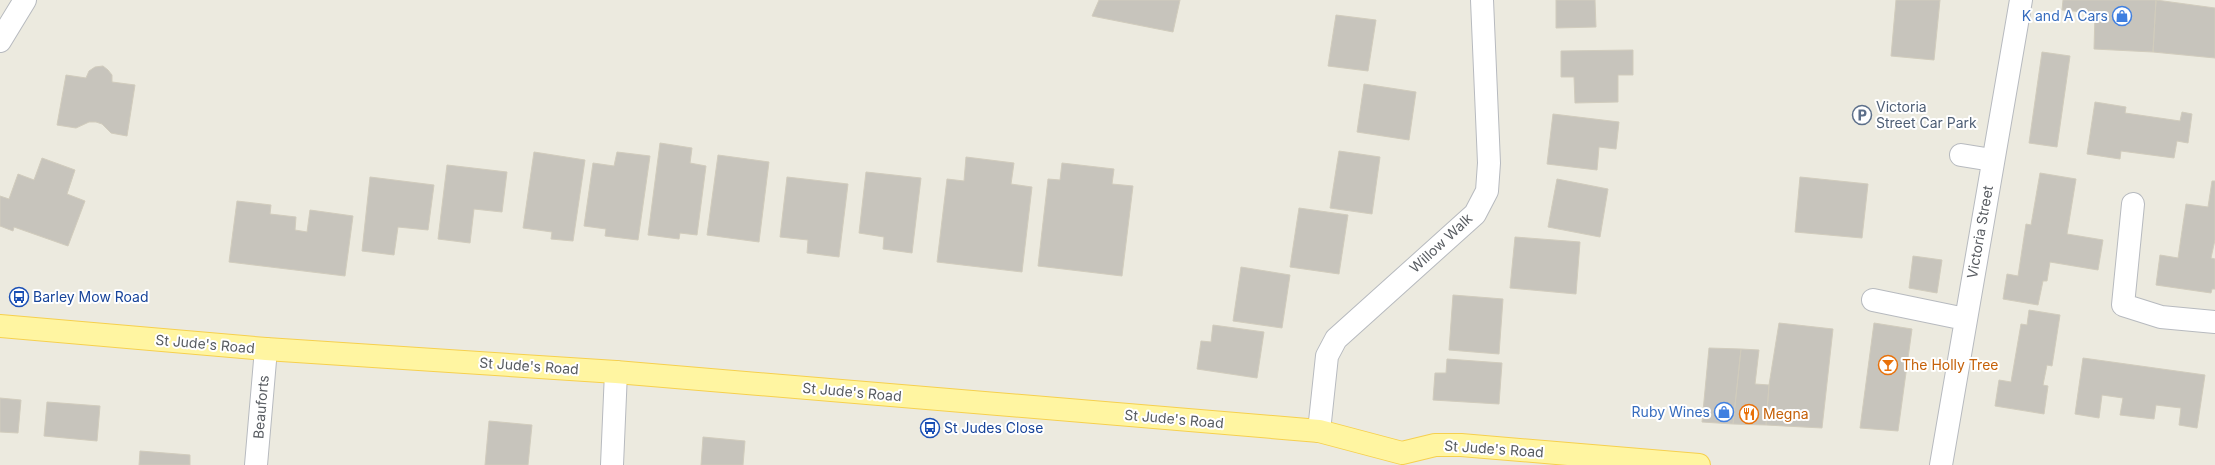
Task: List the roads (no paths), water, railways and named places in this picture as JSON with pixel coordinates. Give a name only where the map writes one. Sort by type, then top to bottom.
[{"type":"main road","name":"St Jude's Road","points":[[0,326],[266,349],[616,372],[1319,431],[1402,459],[1435,445],[1461,445],[1699,465]]},
{"type":"street","points":[[0,41],[25,0]]},
{"type":"street","name":"Willow Walk","points":[[1319,431],[1327,356],[1336,339],[1475,214],[1487,191],[1489,163],[1482,0]]},
{"type":"street","name":"Victoria Street","points":[[1941,465],[1992,160],[2021,0]]},
{"type":"street","points":[[1961,155],[1992,160]]},
{"type":"street","points":[[2133,204],[2123,305],[2161,317],[2215,322]]},
{"type":"street","points":[[1873,300],[1965,319]]},
{"type":"street","name":"Beauforts","points":[[256,465],[266,349]]},
{"type":"street","points":[[612,465],[616,372]]},
{"type":"place","name":"K and A Cars","points":[[2122,16]]},
{"type":"place","name":"Victoria Street Car Park","points":[[1862,115]]},
{"type":"place","name":"Barley Mow Road","points":[[19,297]]},
{"type":"place","name":"The Holly Tree","points":[[1888,365]]},
{"type":"place","name":"Ruby Wines","points":[[1724,412]]},
{"type":"place","name":"Megna","points":[[1749,414]]},
{"type":"place","name":"St Judes Close","points":[[930,428]]}]
